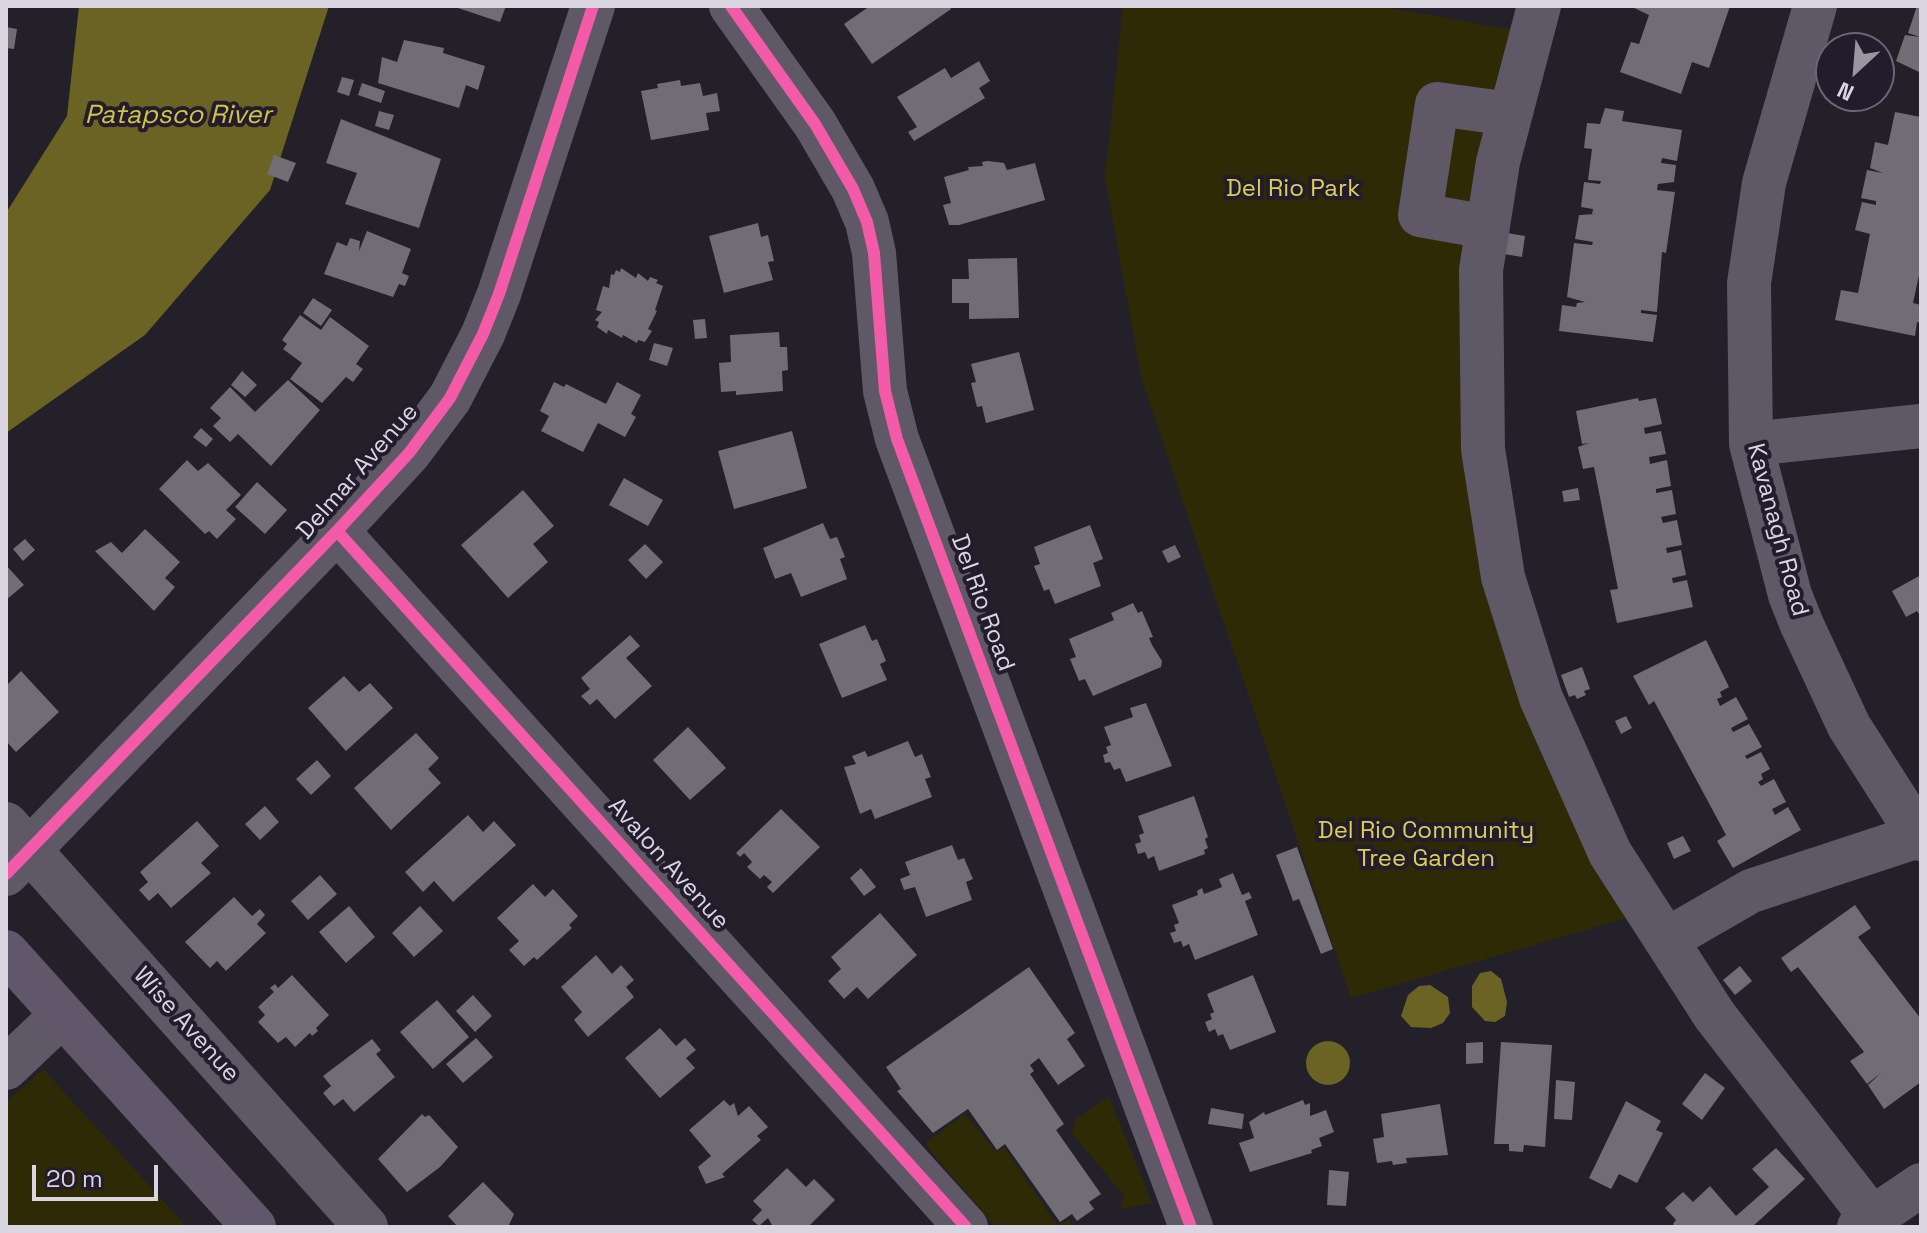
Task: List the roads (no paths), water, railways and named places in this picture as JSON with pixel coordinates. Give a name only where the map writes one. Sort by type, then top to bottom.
[{"type":"main road","points":[[6,952],[254,1227]]},
{"type":"street","name":"Delmar Avenue","points":[[14,849],[337,531],[433,422],[483,334],[593,6]]},
{"type":"street","name":"Del Rio Road","points":[[731,6],[815,124],[853,189],[867,222],[874,253],[885,391],[897,439],[1191,1227]]},
{"type":"street","points":[[1539,6],[1510,114],[1481,270],[1483,449],[1503,577],[1541,698],[1610,853],[1715,1016],[1870,1224],[1921,1185]]},
{"type":"street","name":"Kavanagh Road","points":[[1815,6],[1781,118],[1759,211],[1749,283],[1751,444],[1790,595],[1802,625],[1849,726],[1920,837]]},
{"type":"street","points":[[1487,227],[1420,215],[1437,104],[1510,114]]},
{"type":"street","points":[[1751,444],[1921,426]]},
{"type":"street","name":"Avalon Avenue","points":[[337,531],[966,1227]]},
{"type":"street","points":[[1666,940],[1751,891],[1920,837]]},
{"type":"street","name":"Wise Avenue","points":[[14,849],[366,1227]]},
{"type":"street","points":[[6,1068],[62,1015]]},
{"type":"water","name":"Patapsco River","points":[[79,6],[329,6],[270,190],[145,335],[6,433],[6,213],[67,116]]},
{"type":"water","points":[[1491,971],[1501,979],[1507,1002],[1505,1016],[1495,1022],[1485,1021],[1472,1007],[1472,986],[1480,973]]},
{"type":"water","points":[[1430,985],[1448,997],[1450,1013],[1443,1023],[1431,1028],[1411,1027],[1401,1016],[1408,995],[1419,986]]},
{"type":"water","points":[[1328,1041],[1344,1047],[1350,1063],[1344,1079],[1328,1085],[1312,1079],[1306,1063],[1312,1047]]},
{"type":"park label","name":"Del Rio Park","points":[[1293,189]]},
{"type":"park label","name":"Del Rio Community Tree Garden","points":[[1426,845]]}]
